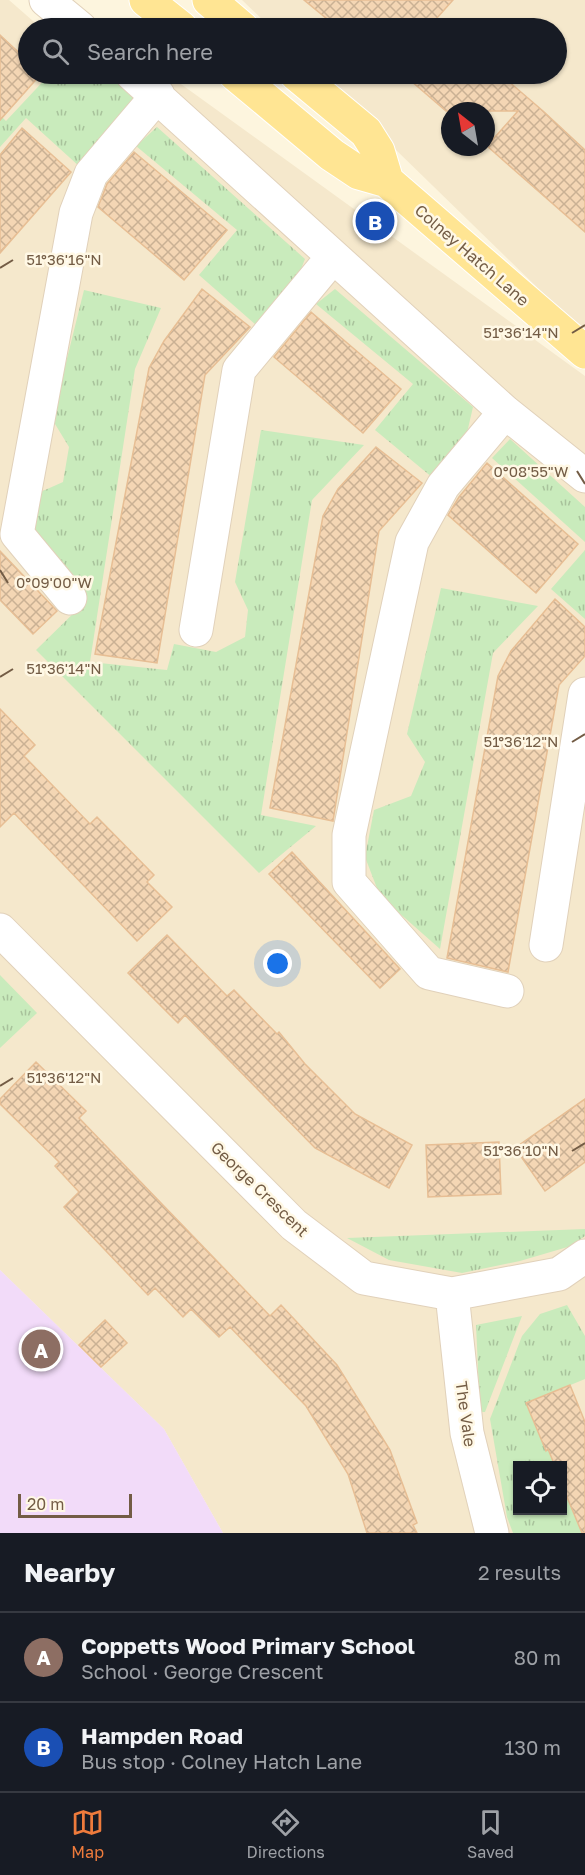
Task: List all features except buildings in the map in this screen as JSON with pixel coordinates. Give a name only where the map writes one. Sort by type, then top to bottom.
[{"type":"main road","points":[[146,0],[168,18]]},
{"type":"main road","points":[[208,0],[230,18]]},
{"type":"main road","name":"Colney Hatch Lane","points":[[247,84],[332,155],[359,173],[387,181],[585,352]]},
{"type":"main road","points":[[308,84],[366,132],[378,151],[387,181]]},
{"type":"street","points":[[46,0],[68,18]]},
{"type":"street","points":[[144,84],[332,258],[505,412],[585,476]]},
{"type":"street","points":[[70,598],[17,534],[76,213],[91,174],[158,95]]},
{"type":"street","points":[[196,630],[239,370],[332,258]]},
{"type":"street","points":[[505,412],[443,486],[412,542],[349,836],[349,882],[429,973],[507,991]]},
{"type":"street","points":[[546,945],[585,694]]},
{"type":"street","name":"George Crescent","points":[[0,930],[294,1226],[364,1278],[452,1294],[559,1274],[585,1256]]},
{"type":"street","name":"The Vale","points":[[452,1294],[467,1433],[492,1533]]},
{"type":"shaded area","points":[[0,0],[9,0],[30,18],[18,18],[18,84],[181,84],[585,376],[585,1533],[223,1533],[164,1429],[0,1270]]},
{"type":"shaded area","points":[[242,0],[585,0],[585,334],[328,84],[567,84],[567,18],[261,18]]},
{"type":"shaded area","points":[[0,1270],[164,1429],[223,1533],[0,1533]]},
{"type":"green space","points":[[41,84],[122,84],[140,98],[80,167],[26,118],[0,147],[0,115],[6,121]]},
{"type":"green space","points":[[157,127],[305,259],[291,294],[257,326],[199,275],[237,230],[136,146]]},
{"type":"green space","points":[[335,289],[473,407],[463,450],[433,478],[375,430],[413,384],[316,304]]},
{"type":"green space","points":[[84,290],[161,308],[135,369],[90,662],[167,670],[174,644],[216,652],[245,637],[248,610],[235,582],[261,430],[364,445],[312,500],[261,815],[316,826],[259,873],[36,650],[86,601],[32,531],[36,494],[63,482],[69,447],[52,419]]},
{"type":"green space","points":[[510,439],[585,507],[585,542],[492,458]]},
{"type":"green space","points":[[585,550],[585,619],[551,589]]},
{"type":"green space","points":[[441,588],[538,606],[493,653],[440,949],[380,896],[365,857],[374,810],[411,796],[425,762],[407,734]]},
{"type":"green space","points":[[0,975],[37,1013],[0,1048]]},
{"type":"green space","points":[[585,1229],[585,1236],[571,1246],[520,1261],[462,1273],[389,1260],[347,1238]]},
{"type":"green space","points":[[567,1305],[585,1336],[585,1379],[527,1403],[553,1461],[513,1461],[513,1515],[567,1515],[567,1495],[582,1533],[513,1533],[507,1517],[490,1419],[522,1336],[540,1314]]},
{"type":"green space","points":[[522,1316],[485,1412],[480,1412],[476,1325]]},
{"type":"place","name":"Hampden Road","points":[[375,221]]},
{"type":"place","name":"Coppetts Wood Primary School","points":[[41,1349]]}]
